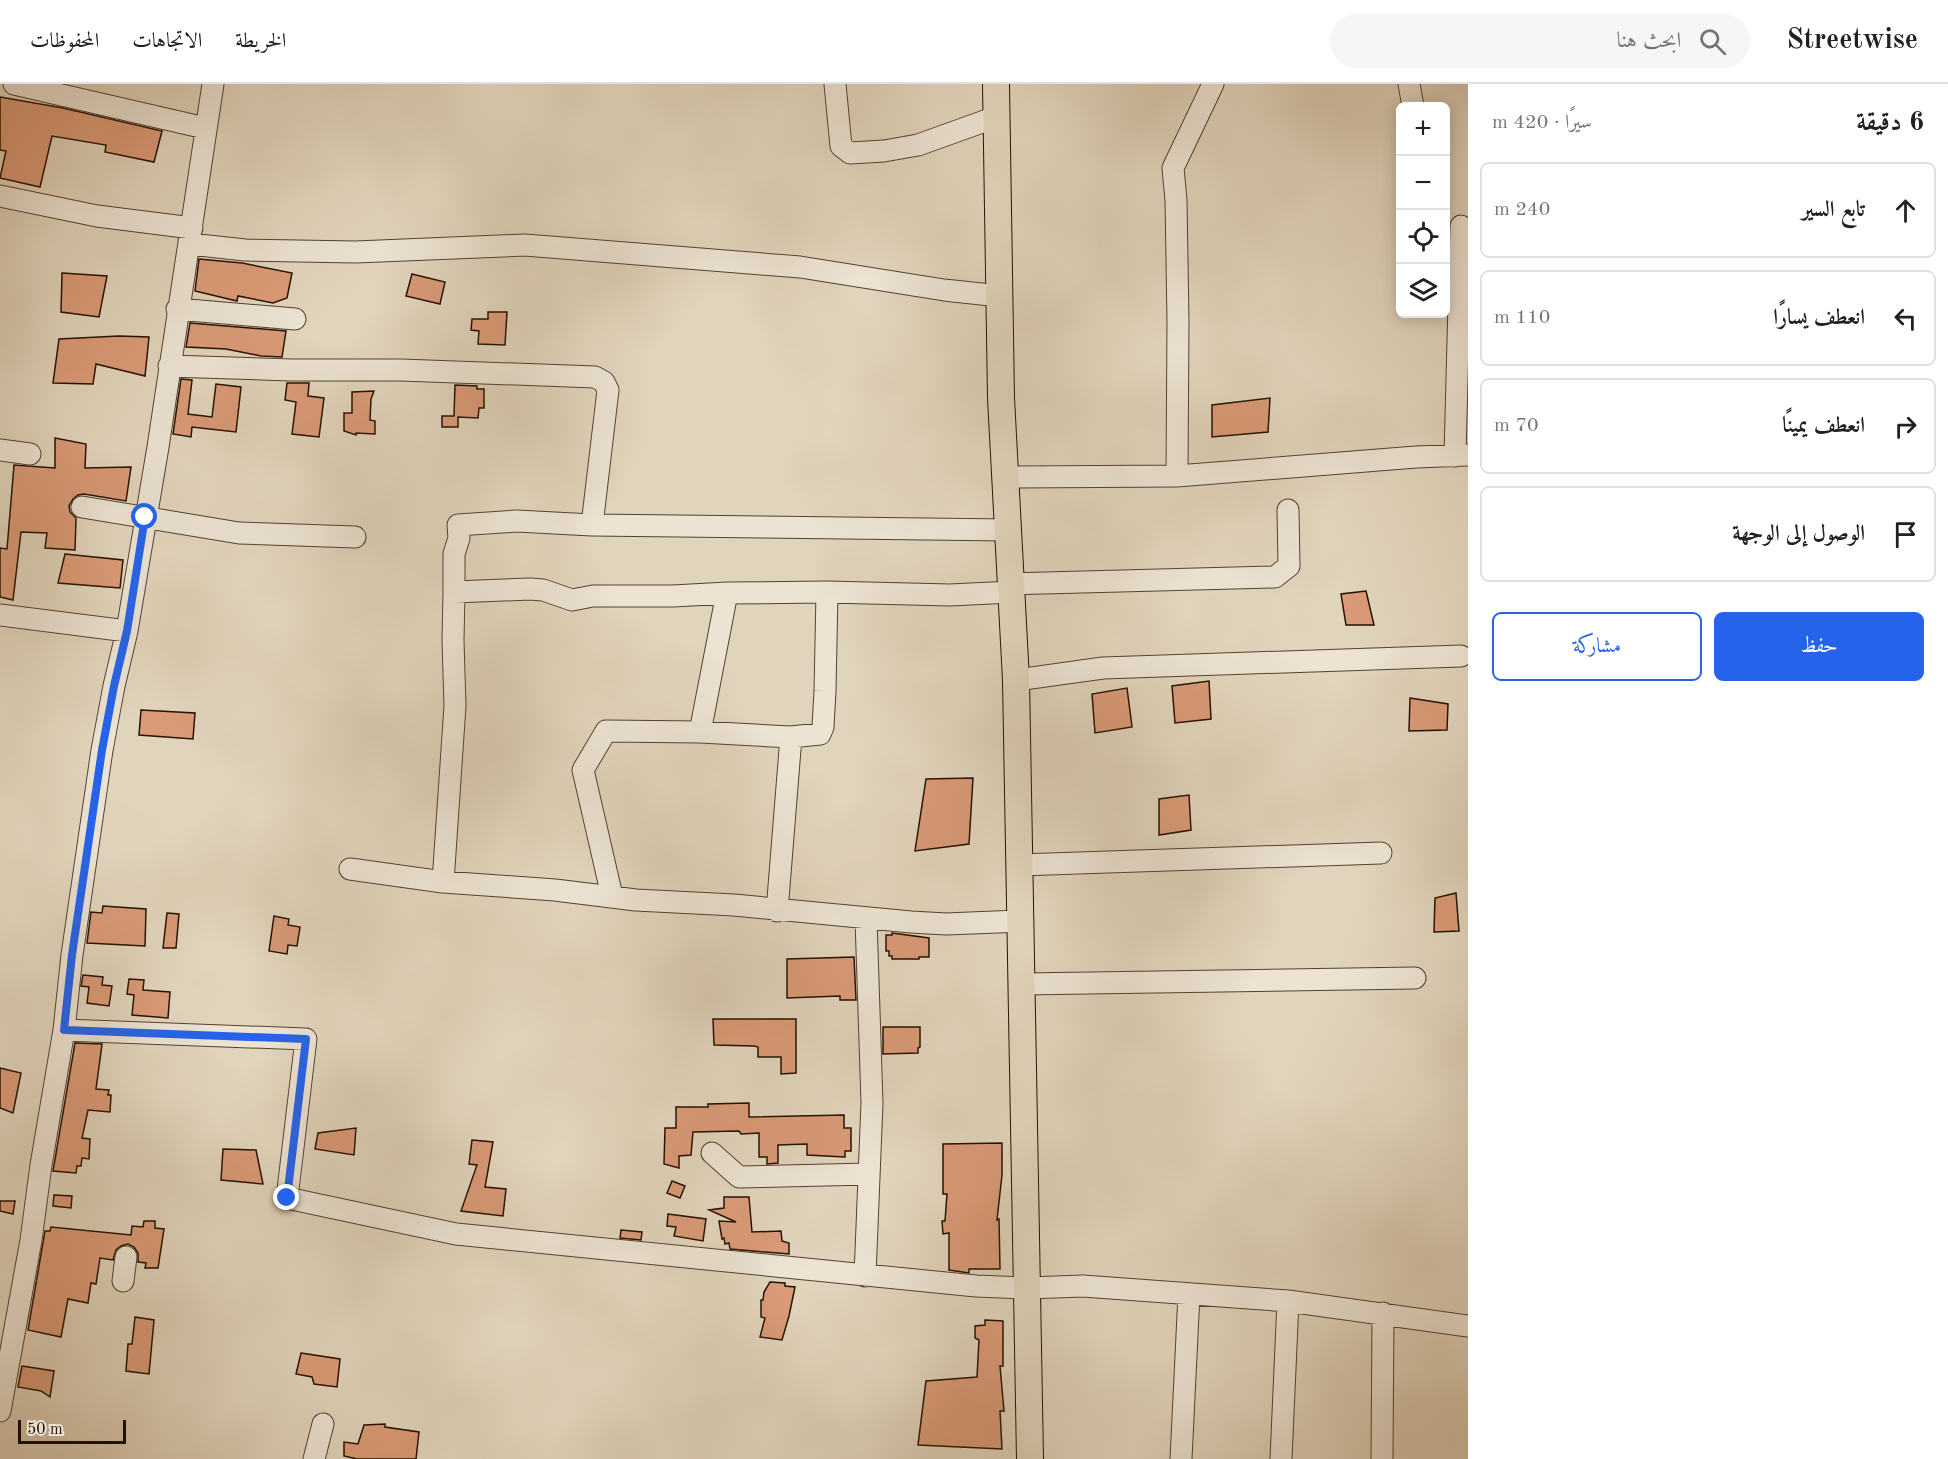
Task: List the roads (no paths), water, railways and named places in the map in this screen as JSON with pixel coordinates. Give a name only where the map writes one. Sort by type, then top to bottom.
[{"type":"main road","points":[[996,84],[1001,398],[1016,681],[1030,1459]]},
{"type":"street","points":[[14,84],[205,128]]},
{"type":"street","points":[[0,1411],[31,1240],[64,1030],[72,955],[101,760],[114,686],[127,631],[158,447],[177,309],[191,236],[213,84]]},
{"type":"street","points":[[835,84],[841,146],[850,153],[884,151],[918,145],[996,117]]},
{"type":"street","points":[[1178,476],[1177,244],[1173,168],[1213,84]]},
{"type":"street","points":[[1409,84],[1412,102]]},
{"type":"street","points":[[0,196],[191,236],[245,250],[356,252],[525,245],[800,267],[944,290],[1000,296]]},
{"type":"street","points":[[1006,477],[1178,476],[1416,457],[1461,456],[1461,226]]},
{"type":"street","points":[[177,309],[295,320]]},
{"type":"street","points":[[169,366],[291,370],[422,370],[595,377],[604,382],[608,390],[592,525]]},
{"type":"street","points":[[0,450],[30,454]]},
{"type":"street","points":[[82,507],[239,532],[355,537]]},
{"type":"street","points":[[454,592],[543,590],[572,600],[593,596],[727,593],[827,592],[950,595],[1012,588],[1275,577],[1289,566],[1288,510]]},
{"type":"street","points":[[443,882],[446,807],[454,714],[454,554],[459,538],[458,525],[517,521],[592,525],[1008,530]]},
{"type":"street","points":[[612,896],[583,770],[606,731],[700,732],[791,737],[820,734],[825,691],[827,592]]},
{"type":"street","points":[[700,732],[727,593]]},
{"type":"street","points":[[0,615],[127,631]]},
{"type":"street","points":[[1016,681],[1103,668],[1461,656]]},
{"type":"street","points":[[777,911],[791,737]]},
{"type":"street","points":[[1019,865],[1381,853]]},
{"type":"street","points":[[350,869],[443,882],[866,918],[946,924],[1021,921]]},
{"type":"street","points":[[865,1276],[872,1102],[866,918]]},
{"type":"street","points":[[1023,984],[1415,978]]},
{"type":"street","points":[[64,1030],[306,1039],[287,1198],[456,1234],[976,1286],[1027,1288],[1083,1286],[1288,1301],[1468,1326]]},
{"type":"street","points":[[712,1153],[739,1177],[869,1174]]},
{"type":"street","points":[[123,1281],[126,1257]]},
{"type":"street","points":[[1181,1459],[1189,1294]]},
{"type":"street","points":[[1281,1459],[1288,1301]]},
{"type":"street","points":[[1382,1459],[1383,1313]]},
{"type":"street","points":[[314,1459],[323,1424]]}]
